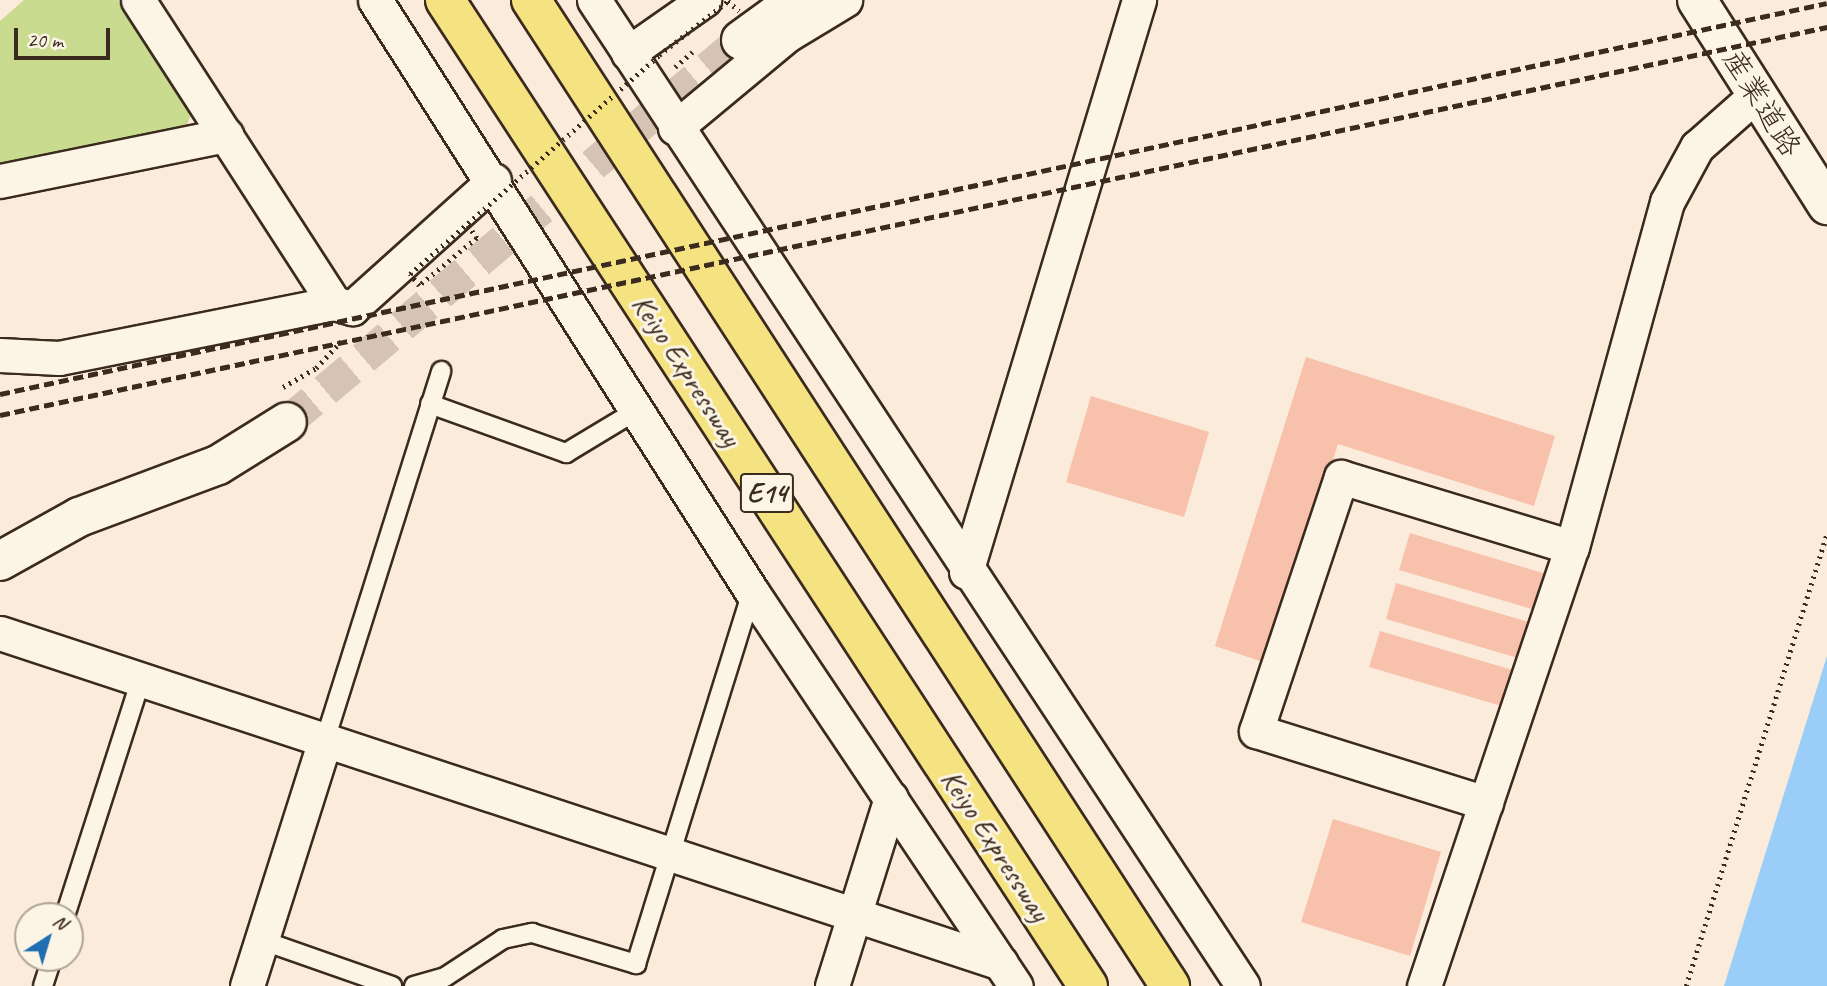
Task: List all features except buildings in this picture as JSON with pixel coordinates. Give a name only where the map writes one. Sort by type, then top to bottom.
[{"type":"highway","name":"Keiyo Expressway","points":[[446,0],[1088,986]]},
{"type":"highway","name":"E14","points":[[531,0],[1170,986]]},
{"type":"street","points":[[138,0],[344,315]]},
{"type":"street","points":[[375,0],[494,180],[752,592],[1009,975]]},
{"type":"street","points":[[594,0],[965,572],[1243,986]]},
{"type":"street","points":[[628,53],[704,0]]},
{"type":"street","points":[[740,26],[796,0]]},
{"type":"street","points":[[676,128],[787,35],[845,0]]},
{"type":"street","points":[[965,572],[1139,0]]},
{"type":"street","name":"産業道路","points":[[1697,0],[1827,205]]},
{"type":"street","points":[[1424,986],[1572,547],[1667,202],[1697,147],[1757,94]]},
{"type":"street","points":[[0,181],[226,135]]},
{"type":"street","points":[[0,355],[59,358],[344,315],[494,180]]},
{"type":"street","points":[[0,561],[79,517],[218,465],[279,408]]},
{"type":"street","points":[[1486,803],[1256,731],[1341,477],[1572,547]]},
{"type":"street","points":[[0,634],[140,683],[325,740],[853,916],[1009,975]]},
{"type":"street","points":[[247,986],[325,740]]},
{"type":"street","points":[[832,986],[891,798]]},
{"type":"lane","points":[[325,740],[441,371]]},
{"type":"lane","points":[[430,404],[566,453],[639,409]]},
{"type":"lane","points":[[414,986],[445,977],[503,939],[532,933],[636,964],[752,592]]},
{"type":"lane","points":[[70,902],[140,683]]},
{"type":"lane","points":[[261,940],[393,986]]},
{"type":"path","points":[[468,225],[477,238],[419,286],[410,274],[659,55],[729,1],[740,26]]},
{"type":"path","points":[[279,408],[316,368],[344,315]]},
{"type":"path","points":[[1686,986],[1827,534]]},
{"type":"green space","points":[[24,0],[118,0],[192,112],[186,127],[0,166],[0,21]]},
{"type":"water","points":[[1827,656],[1827,986],[1724,986]]},
{"type":"tunnel","points":[[287,422],[741,40]]},
{"type":"railway","points":[[0,394],[1827,3]]},
{"type":"railway","points":[[0,415],[1827,27]]}]
